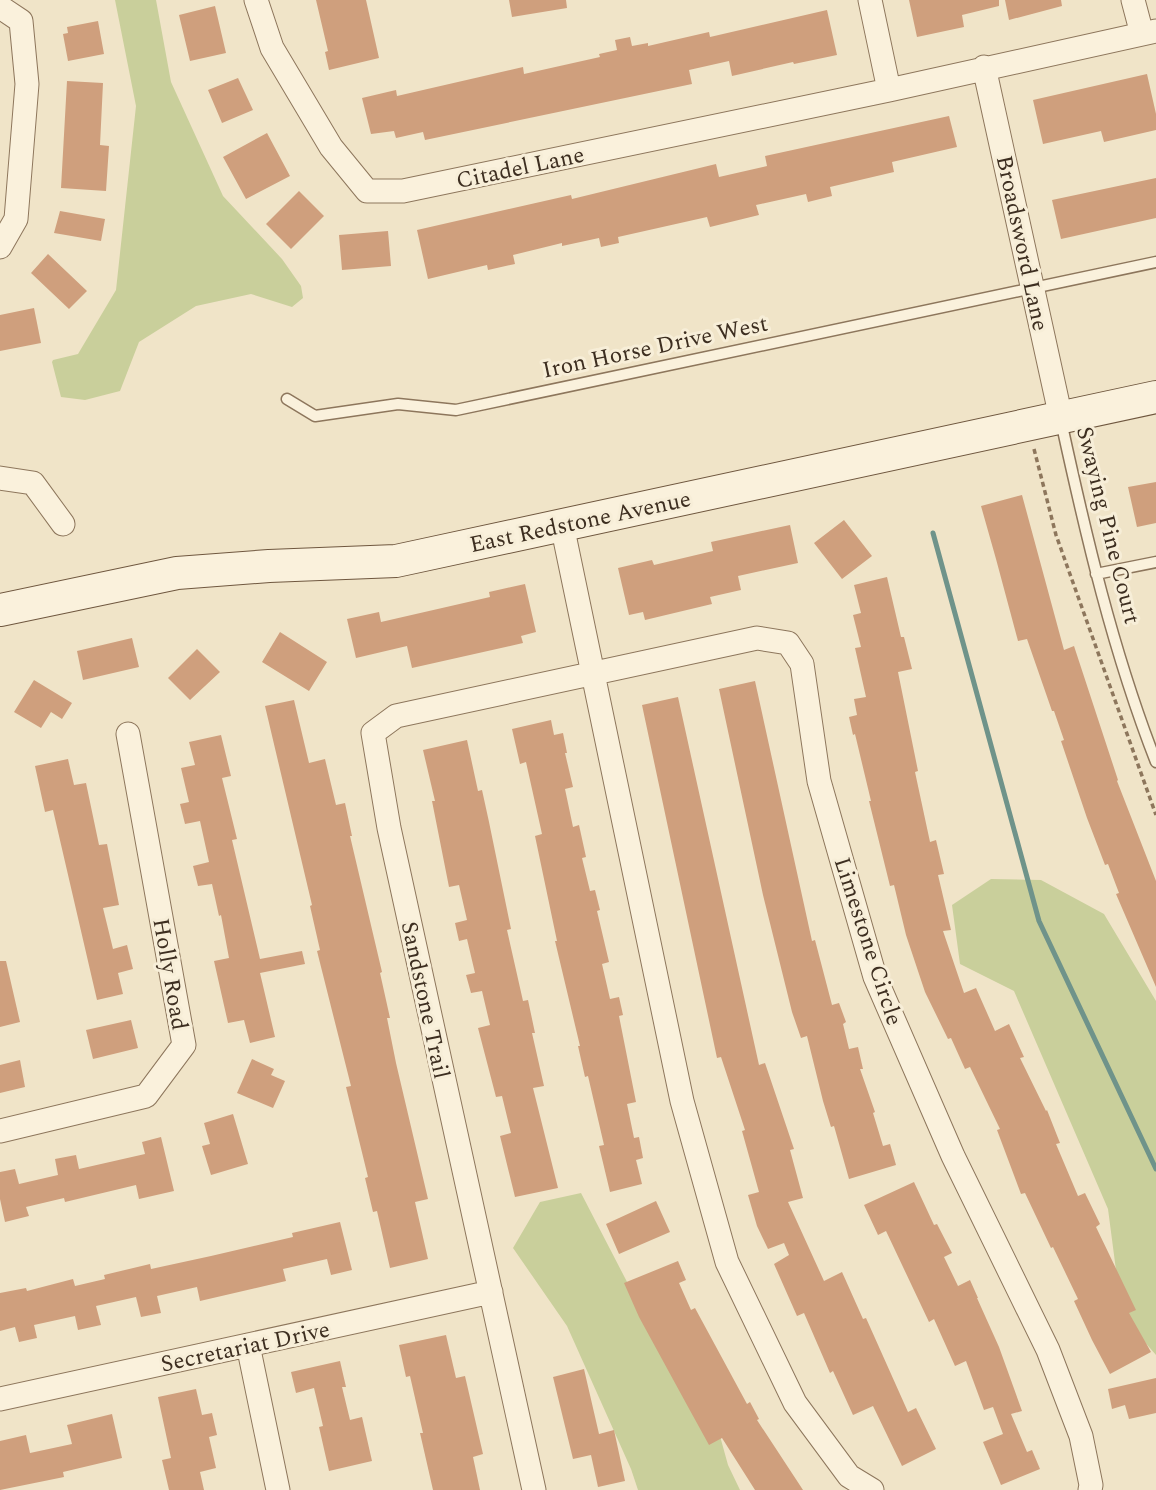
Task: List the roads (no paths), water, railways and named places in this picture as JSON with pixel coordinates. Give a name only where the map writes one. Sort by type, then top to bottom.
[{"type":"street","name":"Citadel Lane","points":[[256,0],[272,48],[331,147],[367,191],[403,191],[890,90],[1149,32]]},
{"type":"street","points":[[870,0],[890,90]]},
{"type":"street","points":[[1133,0],[1149,32]]},
{"type":"street","points":[[0,6],[21,21],[27,84],[16,219],[0,247]]},
{"type":"street","name":"Broadsword Lane","points":[[984,67],[1060,418]]},
{"type":"street","name":"East Redstone Avenue","points":[[0,610],[177,573],[396,561],[1156,397]]},
{"type":"street","points":[[0,478],[33,483],[63,524]]},
{"type":"street","points":[[562,525],[682,1101],[727,1262],[795,1403],[849,1476],[872,1490]]},
{"type":"street","name":"Limestone Circle","points":[[593,673],[757,638],[788,643],[802,664],[819,780],[875,977],[953,1156],[1048,1350],[1081,1436],[1090,1490]]},
{"type":"street","name":"Sandstone Trail","points":[[534,1490],[389,828],[373,733],[396,716],[593,673]]},
{"type":"street","name":"Holly Road","points":[[0,1131],[146,1096],[184,1045],[128,734]]},
{"type":"street","name":"Secretariat Drive","points":[[0,1399],[491,1292]]},
{"type":"street","points":[[248,1345],[278,1490]]},
{"type":"lane","name":"Iron Horse Drive West","points":[[287,399],[315,416],[398,404],[457,410],[1156,262]]},
{"type":"lane","name":"Swaying Pine Court","points":[[1060,418],[1096,574],[1138,716],[1156,762]]},
{"type":"lane","points":[[1096,574],[1156,562]]},
{"type":"waterway","points":[[933,533],[1039,921],[1156,1169]]}]
